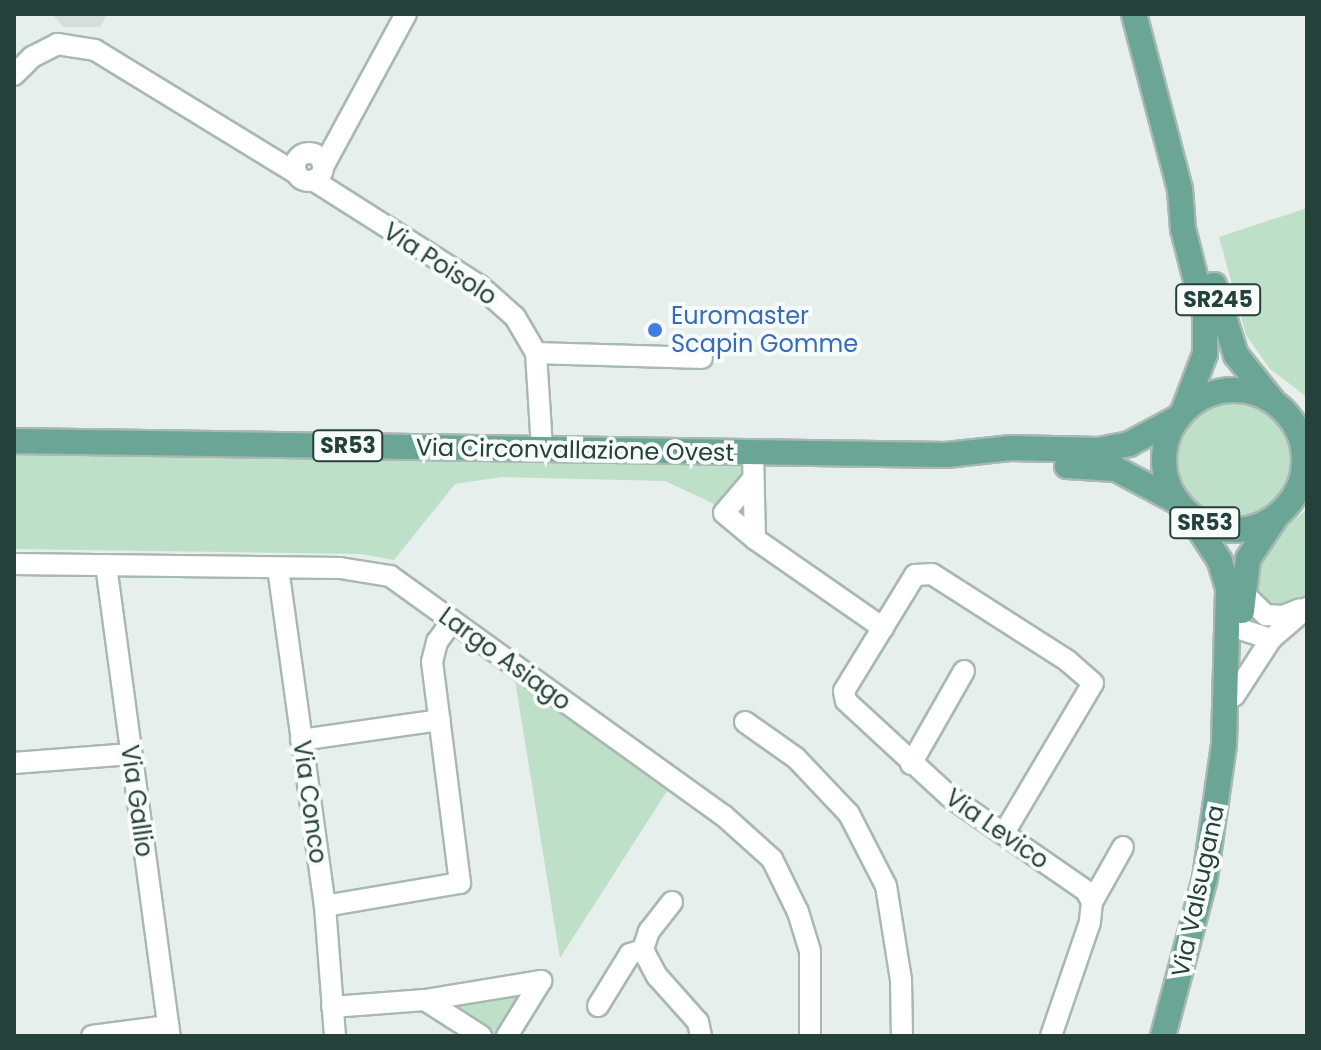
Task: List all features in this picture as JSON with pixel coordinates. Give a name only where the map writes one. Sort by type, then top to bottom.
[{"type":"main road","name":"SR245","points":[[1134,14],[1180,189],[1206,334],[1202,364],[1180,415]]},
{"type":"main road","name":"SR245","points":[[1180,189],[1198,229],[1231,343],[1276,404]]},
{"type":"main road","name":"Via Circonvallazione Ovest","points":[[946,455],[1010,448],[1099,450],[1129,444],[1180,415],[1202,397],[1226,390],[1251,392],[1307,419]]},
{"type":"main road","points":[[1276,404],[1296,429],[1304,457],[1299,486],[1280,513]]},
{"type":"main road","name":"SR53","points":[[1180,415],[1164,452],[1170,487],[1185,509]]},
{"type":"main road","name":"Via Circonvallazione Ovest","points":[[14,441],[946,455],[1116,469],[1139,477],[1212,526],[1237,530],[1280,513],[1307,492]]},
{"type":"main road","name":"Via Valsugana","points":[[1185,509],[1224,573],[1229,600],[1224,744]]},
{"type":"main road","name":"Via Valsugana","points":[[1163,1036],[1205,878],[1234,696],[1248,559],[1280,513]]},
{"type":"street","points":[[14,75],[32,57],[57,44],[95,50],[273,157],[313,170],[333,142],[406,14]]},
{"type":"street","name":"Via Poisolo","points":[[313,170],[504,304],[536,353],[542,449]]},
{"type":"street","points":[[536,353],[702,358]]},
{"type":"street","name":"Via Circonvallazione Ovest","points":[[753,453],[755,539],[883,628]]},
{"type":"street","name":"Largo Asiago","points":[[14,564],[380,571],[723,815],[772,859],[798,912],[810,951],[810,1036]]},
{"type":"street","name":"Via Gallio","points":[[106,565],[169,1031]]},
{"type":"street","name":"Via Conco","points":[[278,568],[325,906],[335,1036]]},
{"type":"street","points":[[1224,573],[1235,593],[1234,621],[1240,629],[1271,639]]},
{"type":"street","points":[[883,628],[915,575],[932,574],[1089,676],[1091,691],[1004,833]]},
{"type":"street","points":[[1243,593],[1266,615],[1283,616],[1307,607]]},
{"type":"street","points":[[1234,696],[1271,639],[1307,607]]},
{"type":"street","points":[[325,906],[460,883],[433,654],[452,621]]},
{"type":"street","name":"Via Levico","points":[[883,628],[844,691],[846,701],[911,764],[1089,897]]},
{"type":"street","points":[[911,764],[964,671]]},
{"type":"street","points":[[301,740],[440,720]]},
{"type":"street","points":[[745,722],[796,758],[849,814],[886,886],[900,968],[902,1036]]},
{"type":"street","points":[[14,763],[131,754]]},
{"type":"street","points":[[1051,1036],[1089,897],[1123,847]]},
{"type":"street","points":[[672,902],[649,931],[643,950],[657,976],[698,1022],[701,1036]]},
{"type":"street","points":[[598,1006],[630,954],[643,950]]},
{"type":"street","points":[[332,1007],[425,1000],[541,981],[507,1036]]},
{"type":"street","points":[[425,1000],[481,1036]]},
{"type":"street","points":[[92,1036],[169,1031]]},
{"type":"shaded area","points":[[52,14],[107,14],[100,27],[63,27]]},
{"type":"green space","points":[[1307,208],[1307,397],[1270,369],[1246,335],[1219,237]]},
{"type":"green space","points":[[1235,402],[1257,407],[1276,419],[1288,438],[1293,460],[1288,482],[1276,501],[1257,513],[1235,518],[1213,513],[1194,501],[1182,482],[1177,460],[1182,438],[1194,419],[1213,407]]},
{"type":"green space","points":[[14,451],[739,462],[749,473],[723,508],[665,481],[502,477],[455,484],[394,560],[361,554],[14,549]]},
{"type":"green space","points":[[1307,509],[1307,599],[1285,611],[1266,608],[1249,581],[1272,539]]},
{"type":"green space","points":[[515,680],[667,791],[560,958]]},
{"type":"green space","points":[[525,990],[497,1036],[441,1002]]},
{"type":"place","name":"Euromaster Scapin Gomme","points":[[655,330]]}]
